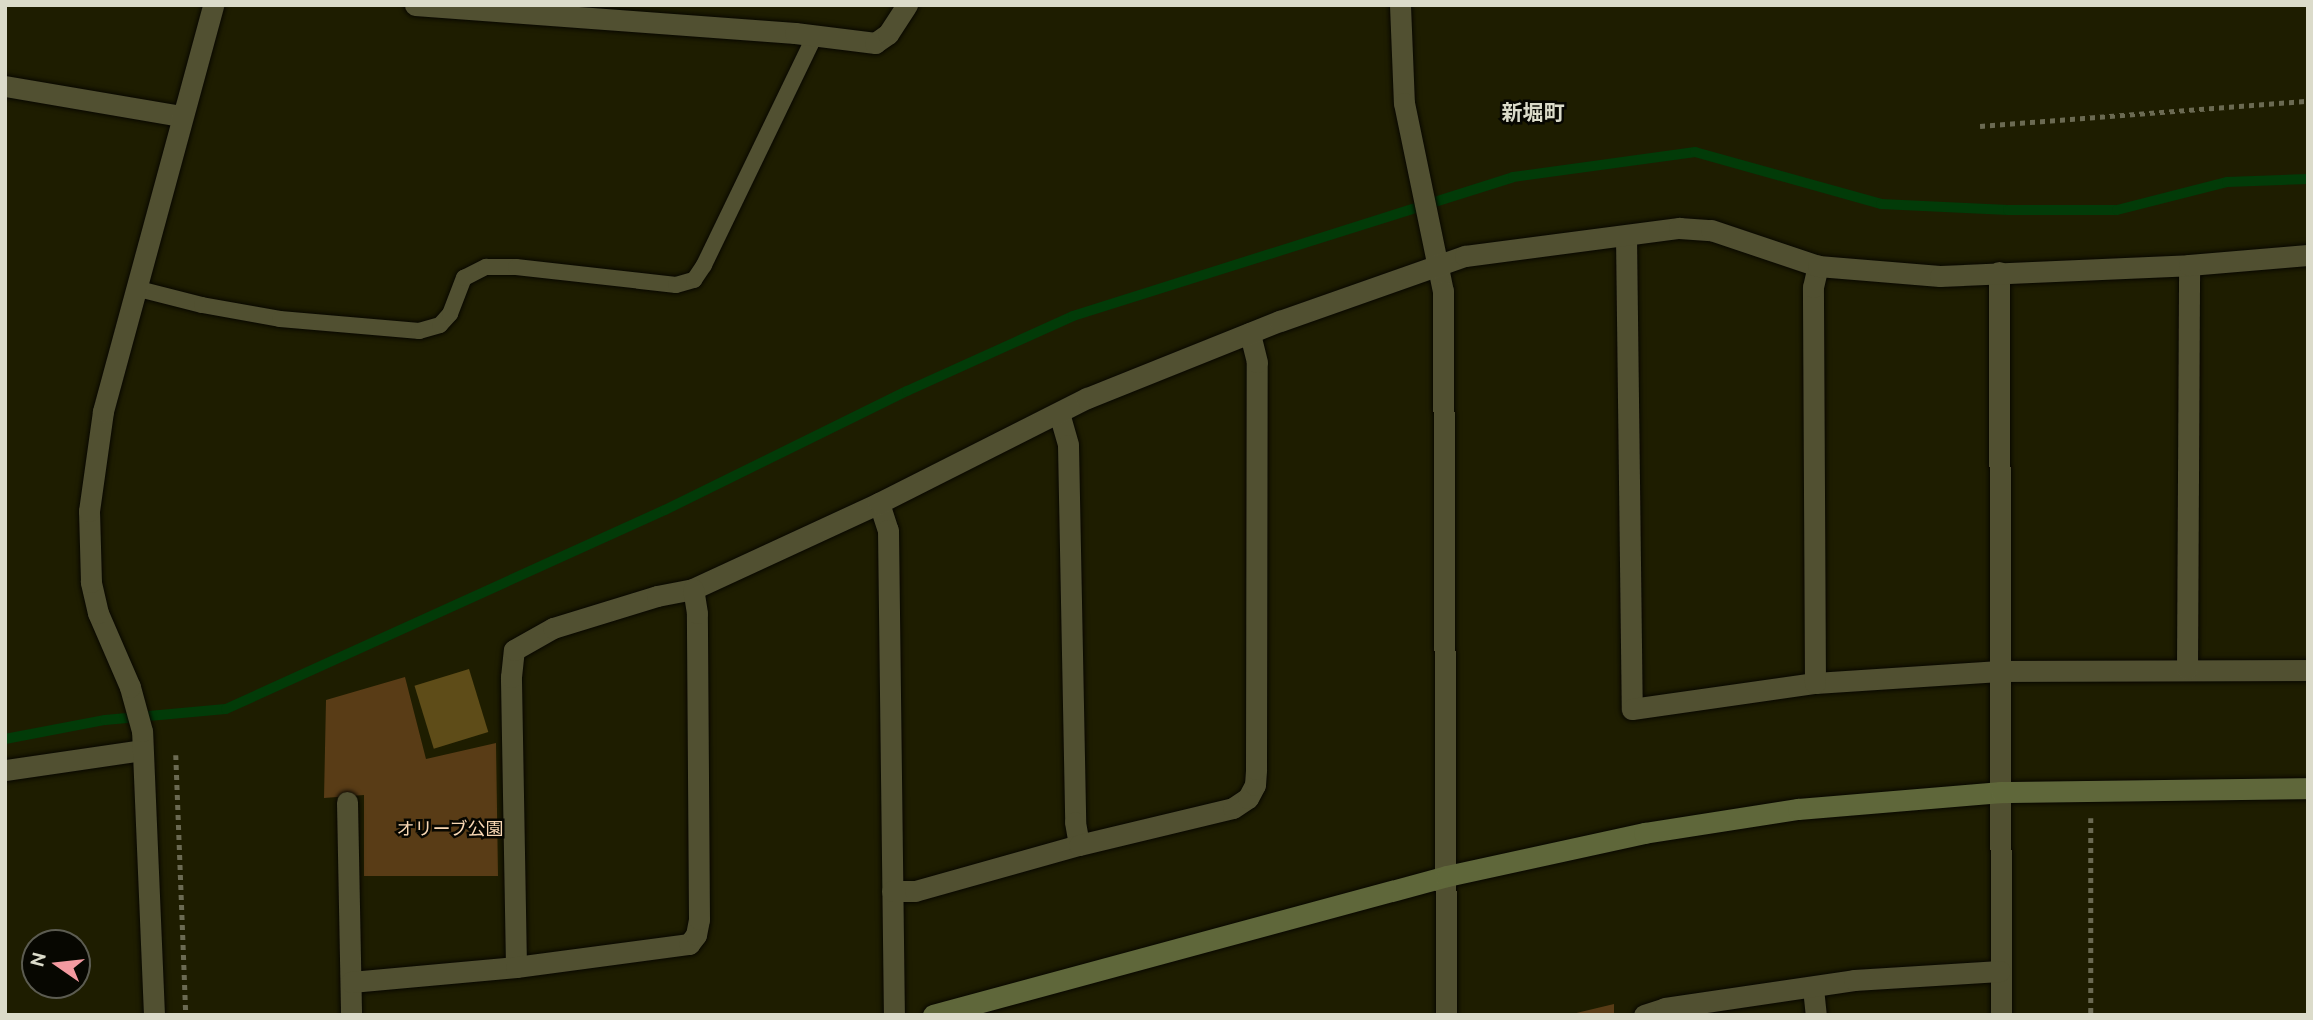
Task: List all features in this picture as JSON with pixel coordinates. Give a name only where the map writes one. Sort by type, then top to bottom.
[{"type":"street","points":[[154,1015],[142,740],[132,695],[96,603],[91,582],[89,511],[103,411],[181,116],[214,5]]},
{"type":"street","points":[[415,5],[875,43],[888,34],[907,5]]},
{"type":"street","points":[[1401,5],[1404,103],[1443,291],[1446,1015]]},
{"type":"street","points":[[5,86],[181,116]]},
{"type":"street","points":[[516,967],[512,677],[514,650],[553,628],[657,596],[693,589],[879,503],[1087,398],[1250,333],[1465,256],[1696,227],[1818,266],[1940,276],[2189,265],[2308,255]]},
{"type":"street","points":[[1626,236],[1632,709],[1815,683],[2000,671],[2308,670]]},
{"type":"street","points":[[2187,669],[2189,265]]},
{"type":"street","points":[[1815,683],[1813,287],[1818,266]]},
{"type":"street","points":[[1999,272],[2001,1015]]},
{"type":"street","points":[[892,891],[915,891],[1079,845],[1233,808],[1248,798],[1255,785],[1256,362],[1250,333]]},
{"type":"street","points":[[1059,413],[1068,445],[1075,822],[1079,845]]},
{"type":"street","points":[[879,503],[888,530],[894,1015]]},
{"type":"street","points":[[351,982],[516,967],[689,944],[696,935],[699,919],[697,627],[693,589]]},
{"type":"street","points":[[5,770],[142,740]]},
{"type":"street","points":[[933,1015],[1447,876],[1644,833],[1772,813],[2001,792],[2308,788]]},
{"type":"street","points":[[347,802],[351,1015]]},
{"type":"street","points":[[1644,1015],[1665,1008],[1854,980],[2000,971]]},
{"type":"street","points":[[1813,988],[1816,1015]]},
{"type":"lane","points":[[135,288],[202,305],[280,319],[419,331],[440,325],[450,314],[464,278],[486,267],[516,267],[676,285],[694,280],[704,265],[814,37]]},
{"type":"path","points":[[1980,126],[2308,101]]},
{"type":"path","points":[[176,755],[186,1015]]},
{"type":"path","points":[[2091,810],[2091,1015]]},
{"type":"green space","name":"オリーブ公園","points":[[405,677],[426,759],[496,743],[498,876],[364,876],[364,795],[324,798],[326,700]]},
{"type":"green space","points":[[1614,1004],[1614,1015],[1568,1015]]},
{"type":"building","points":[[469,669],[488,732],[434,749],[414,686]]},
{"type":"waterway","points":[[5,739],[105,720],[226,709],[665,510],[907,391],[1073,316],[1513,177],[1695,152],[1881,204],[2008,210],[2117,210],[2227,182],[2308,179]]},
{"type":"district","name":"新堀町","points":[[1533,112]]}]
